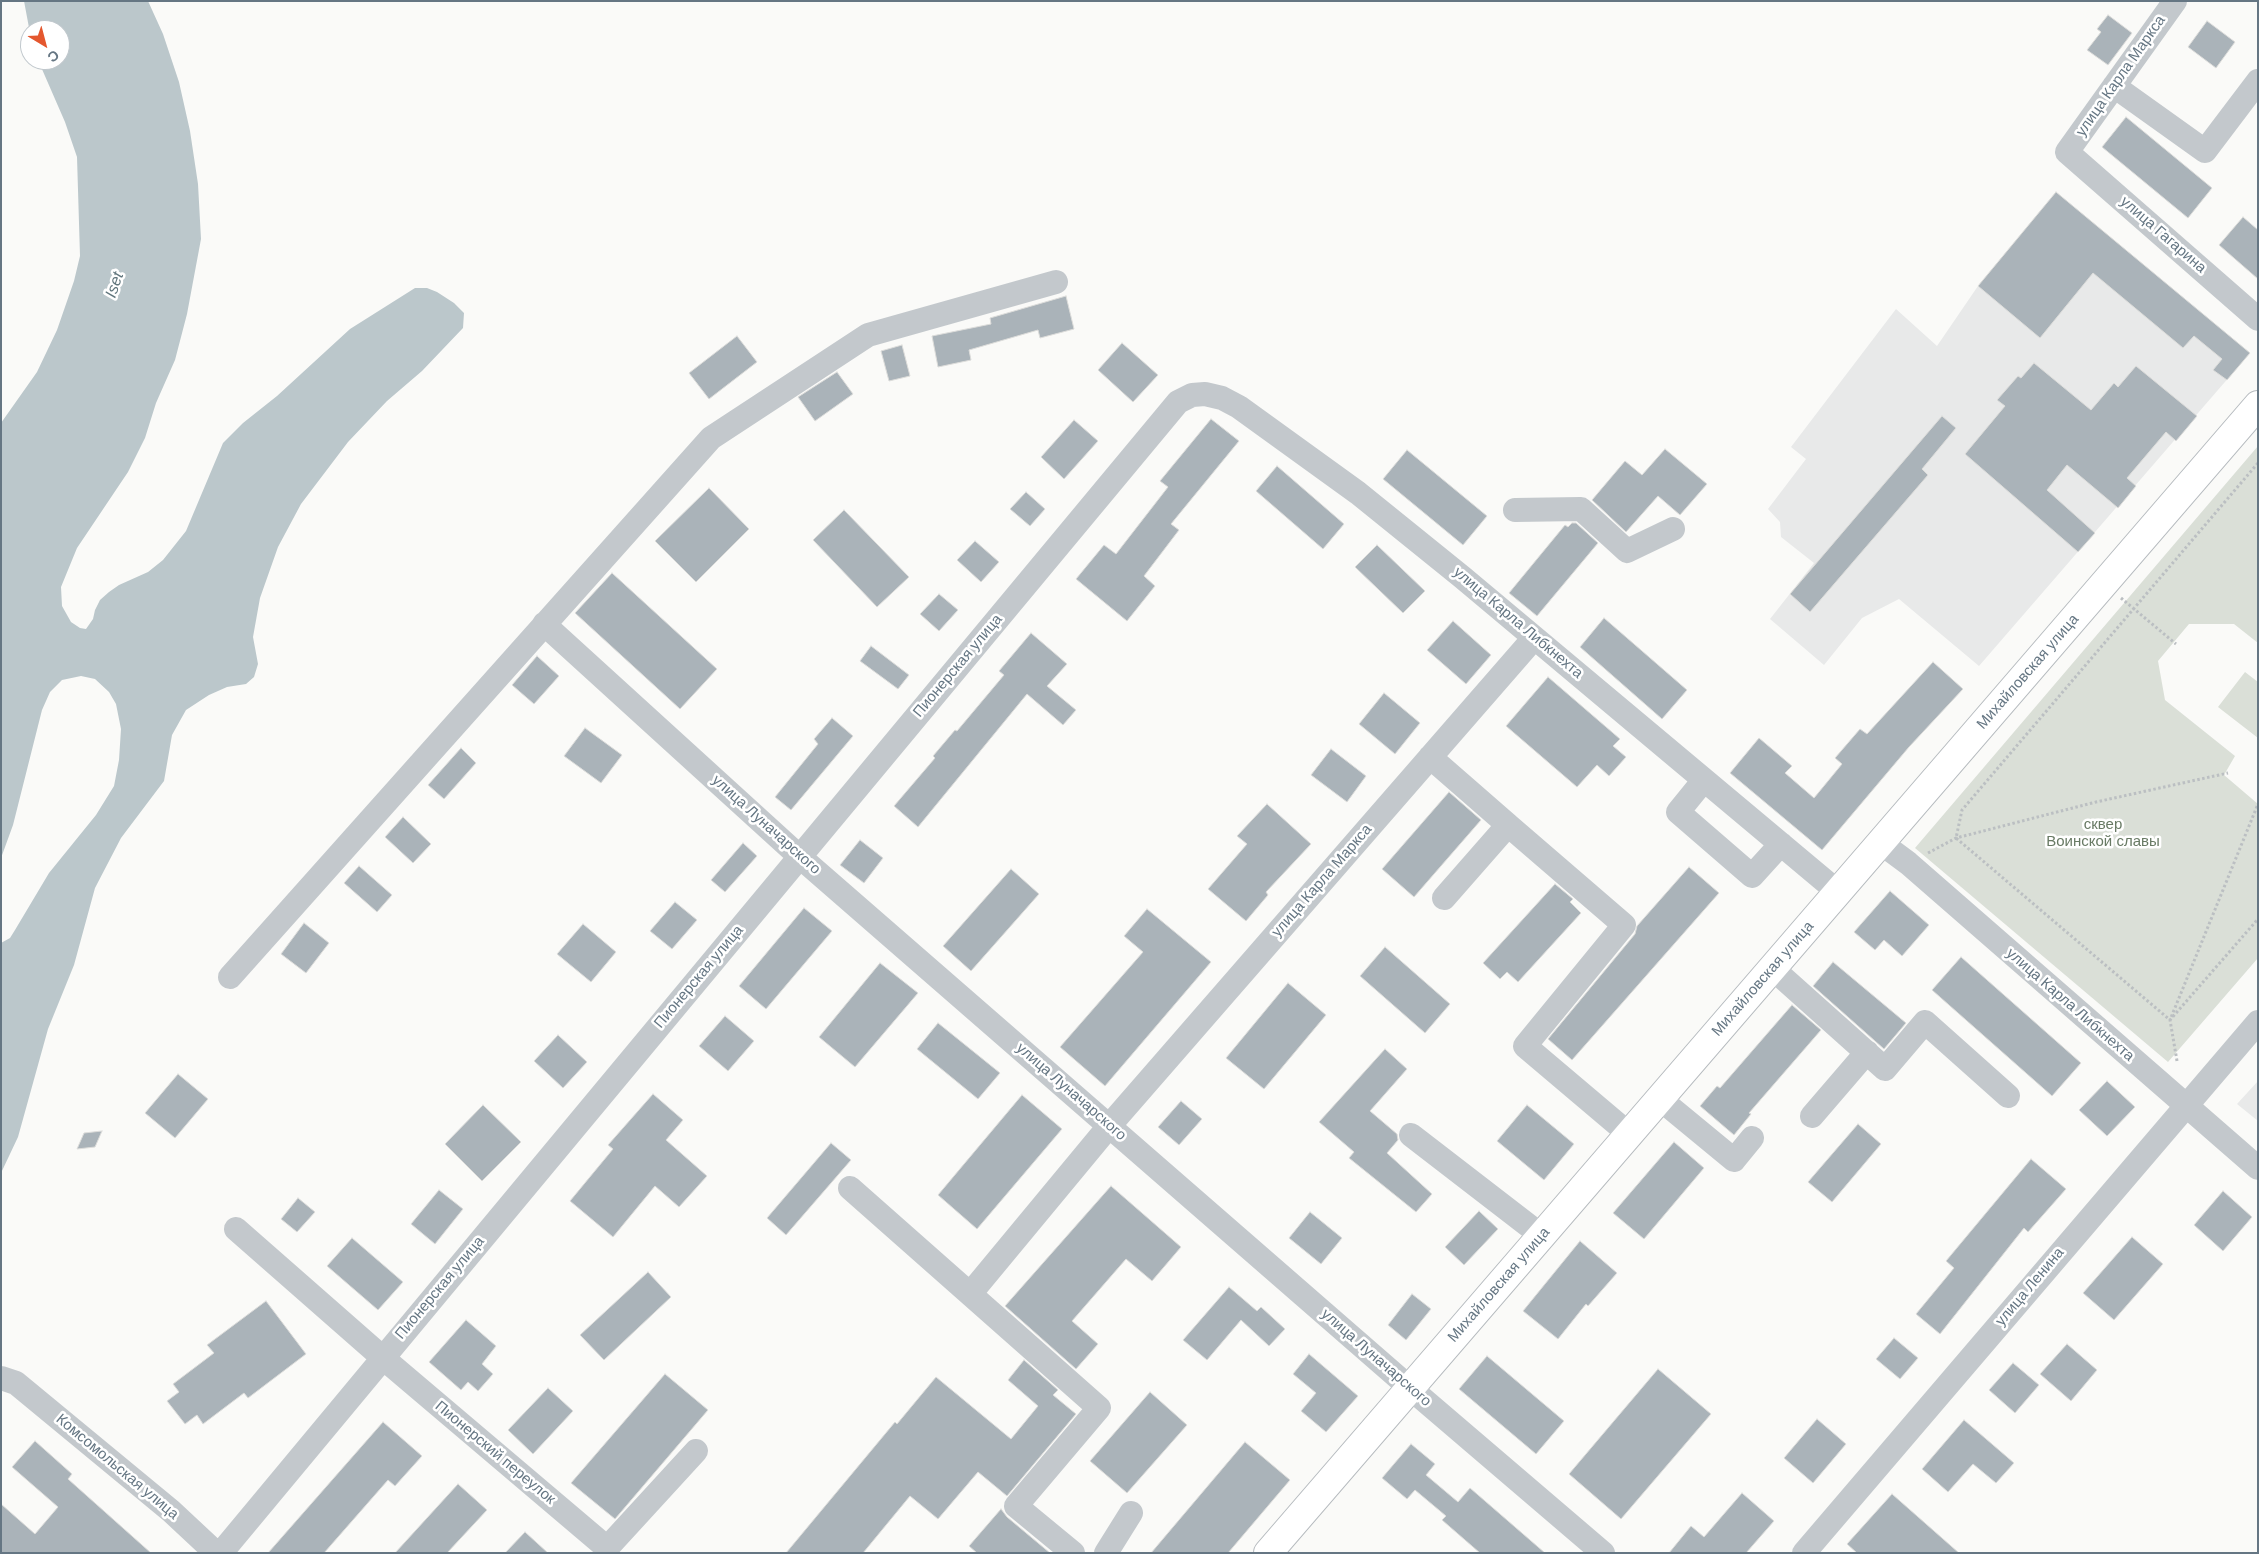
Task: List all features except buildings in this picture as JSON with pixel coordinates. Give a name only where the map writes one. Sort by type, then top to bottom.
[{"type":"main road","name":"Михайловская улица","points":[[1268,1553],[2258,405]]},
{"type":"street","name":"улица Карла Маркса","points":[[2068,152],[2175,1]]},
{"type":"street","points":[[2114,86],[2205,151],[2258,81]]},
{"type":"street","name":"улица Гагарина","points":[[2068,152],[2258,319]]},
{"type":"street","points":[[230,977],[711,438],[868,335],[1056,282]]},
{"type":"street","name":"улица Карла Либкнехта","points":[[1178,402],[1192,395],[1205,394],[1222,398],[1239,407],[1358,493],[1838,892]]},
{"type":"street","name":"Пионерская улица","points":[[221,1553],[1178,402]]},
{"type":"street","points":[[1515,510],[1580,509],[1627,551],[1673,529]]},
{"type":"street","name":"улица Луначарского","points":[[544,624],[800,857],[1410,1388],[1603,1553]]},
{"type":"street","name":"улица Карла Маркса","points":[[970,1294],[1110,1125],[1534,638]]},
{"type":"street","points":[[1430,757],[1624,925],[1525,1046],[1629,1134]]},
{"type":"street","points":[[1704,780],[1678,812],[1752,876],[1781,844]]},
{"type":"street","points":[[1444,898],[1508,825]]},
{"type":"street","name":"улица Карла Либкнехта","points":[[1881,843],[1908,863],[2258,1168]]},
{"type":"street","points":[[1772,968],[1885,1069],[1925,1022],[2008,1096]]},
{"type":"street","name":"улица Ленина","points":[[1804,1553],[2258,1022]]},
{"type":"street","points":[[1812,1116],[1866,1052]]},
{"type":"street","points":[[1660,1098],[1734,1160],[1752,1138]]},
{"type":"street","points":[[1411,1135],[1542,1236]]},
{"type":"street","points":[[850,1188],[1099,1408],[1016,1506],[1072,1553]]},
{"type":"street","name":"Пионерский переулок","points":[[236,1229],[382,1358],[608,1548],[696,1451]]},
{"type":"street","name":"Комсомольская улица","points":[[9,1381],[171,1511],[216,1553]]},
{"type":"street","points":[[1106,1553],[1131,1513]]},
{"type":"path","points":[[1956,838],[1962,810],[2258,463]]},
{"type":"path","points":[[2103,584],[2176,644]]},
{"type":"path","points":[[1908,863],[1956,838],[2096,802],[2228,773]]},
{"type":"path","points":[[2177,1061],[2170,1020],[2258,804]]},
{"type":"path","points":[[1956,838],[2170,1020]]},
{"type":"path","points":[[2170,1020],[2258,919]]},
{"type":"shaded area","points":[[2056,192],[2250,353],[1979,666],[1899,599],[1862,618],[1824,665],[1770,619],[1814,563],[1781,537],[1780,522],[1768,509],[1806,459],[1791,447],[1896,309],[1937,346],[1978,286]]},
{"type":"shaded area","points":[[2258,1081],[2258,1121],[2237,1104]]},
{"type":"green space","name":"сквер Воинской славы","points":[[2258,446],[2258,643],[2234,624],[2189,624],[2158,661],[2165,700],[2235,756],[2224,775],[2258,804],[2258,958],[2168,1062],[1915,848]]},
{"type":"green space","points":[[2245,672],[2258,682],[2258,738],[2218,707]]},
{"type":"water","name":"Iset","points":[[24,1],[148,1],[163,34],[179,82],[190,131],[198,184],[201,239],[187,314],[175,360],[156,403],[145,438],[128,472],[77,548],[61,587],[62,606],[71,622],[80,628],[86,629],[93,619],[100,600],[119,585],[148,572],[163,560],[186,531],[223,443],[243,423],[277,396],[350,329],[415,288],[427,288],[437,292],[454,303],[464,313],[463,328],[422,371],[387,401],[348,442],[301,504],[278,547],[260,598],[253,637],[258,664],[254,677],[246,684],[227,687],[209,695],[186,710],[172,735],[164,781],[121,838],[95,888],[74,965],[48,1029],[18,1137],[1,1173],[1,943],[10,938],[49,873],[96,815],[114,786],[119,760],[121,729],[116,704],[109,692],[95,679],[81,676],[62,680],[50,692],[42,710],[13,825],[1,858],[1,423],[37,372],[57,330],[74,281],[80,256],[77,157],[65,122],[42,70],[70,70],[70,20],[28,20]]}]
